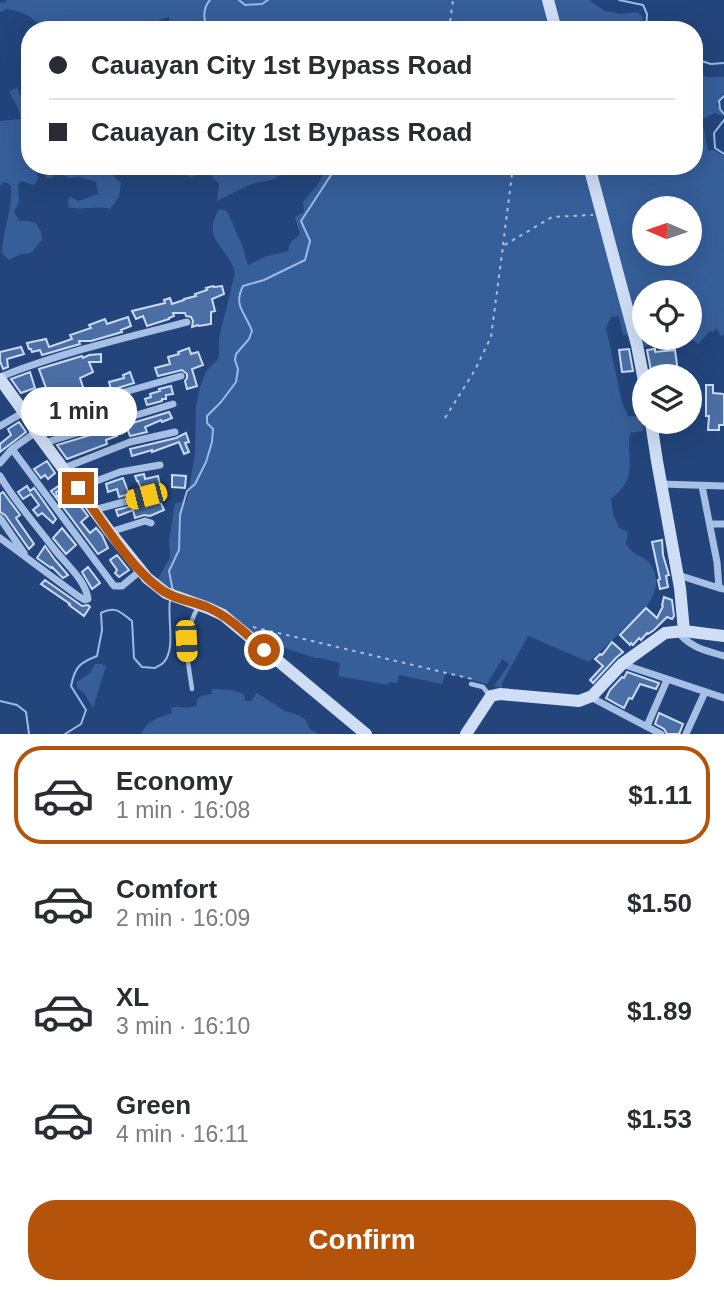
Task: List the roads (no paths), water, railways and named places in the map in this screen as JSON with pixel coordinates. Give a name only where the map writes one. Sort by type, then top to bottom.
[{"type":"street","points":[[548,0],[554,21]]},
{"type":"street","points":[[591,175],[641,364]]},
{"type":"street","points":[[187,322],[44,361],[0,378],[4,394],[27,416],[40,438],[140,571],[171,594],[223,615],[366,734]]},
{"type":"street","points":[[0,426],[27,416],[181,376]]},
{"type":"street","points":[[0,463],[12,449],[40,438],[173,404]]},
{"type":"street","points":[[64,468],[130,442],[175,432]]},
{"type":"street","points":[[653,434],[684,616],[681,631],[686,642],[691,645],[724,656]]},
{"type":"street","points":[[12,449],[114,586],[122,586],[140,571]]},
{"type":"street","points":[[78,488],[120,472],[160,465]]},
{"type":"street","points":[[0,476],[75,573],[88,599],[86,601],[78,596],[0,538]]},
{"type":"street","points":[[661,484],[724,486]]},
{"type":"street","points":[[678,575],[721,588],[720,562],[702,486]]},
{"type":"street","points":[[94,510],[146,496]]},
{"type":"street","points":[[0,517],[26,557]]},
{"type":"street","points":[[110,532],[145,521],[151,523]]},
{"type":"street","points":[[711,524],[724,524]]},
{"type":"street","points":[[466,734],[487,691],[576,701],[592,696],[622,664],[665,633],[681,631],[724,636]]},
{"type":"street","points":[[622,664],[724,698]]},
{"type":"street","points":[[647,726],[667,680]]},
{"type":"street","points":[[686,734],[705,692]]},
{"type":"street","points":[[592,696],[661,734]]},
{"type":"lane","points":[[192,689],[186,641],[191,620],[199,604]]},
{"type":"lane","points":[[471,684],[487,691]]},
{"type":"waterway","points":[[206,21],[205,11],[210,0]]},
{"type":"waterway","points":[[239,0],[245,5],[262,4],[268,0]]},
{"type":"waterway","points":[[619,0],[643,5],[647,21]]},
{"type":"waterway","points":[[703,62],[724,63]]},
{"type":"waterway","points":[[724,96],[719,101],[724,114]]},
{"type":"waterway","points":[[724,120],[714,133],[715,148],[724,154]]},
{"type":"waterway","points":[[173,591],[169,571],[179,550],[180,515],[187,491],[195,484],[212,442],[213,429],[207,423],[207,416],[236,382],[236,354],[249,339],[252,331],[241,309],[240,293],[243,286],[264,280],[305,260],[310,241],[301,221],[331,175]]},
{"type":"waterway","points":[[65,734],[81,724],[86,710],[71,686],[79,666],[97,656],[102,630],[101,613],[117,611],[132,621],[134,658],[142,667],[155,668],[164,662],[170,649],[170,600]]},
{"type":"waterway","points":[[0,701],[17,705],[26,712],[29,734]]}]
